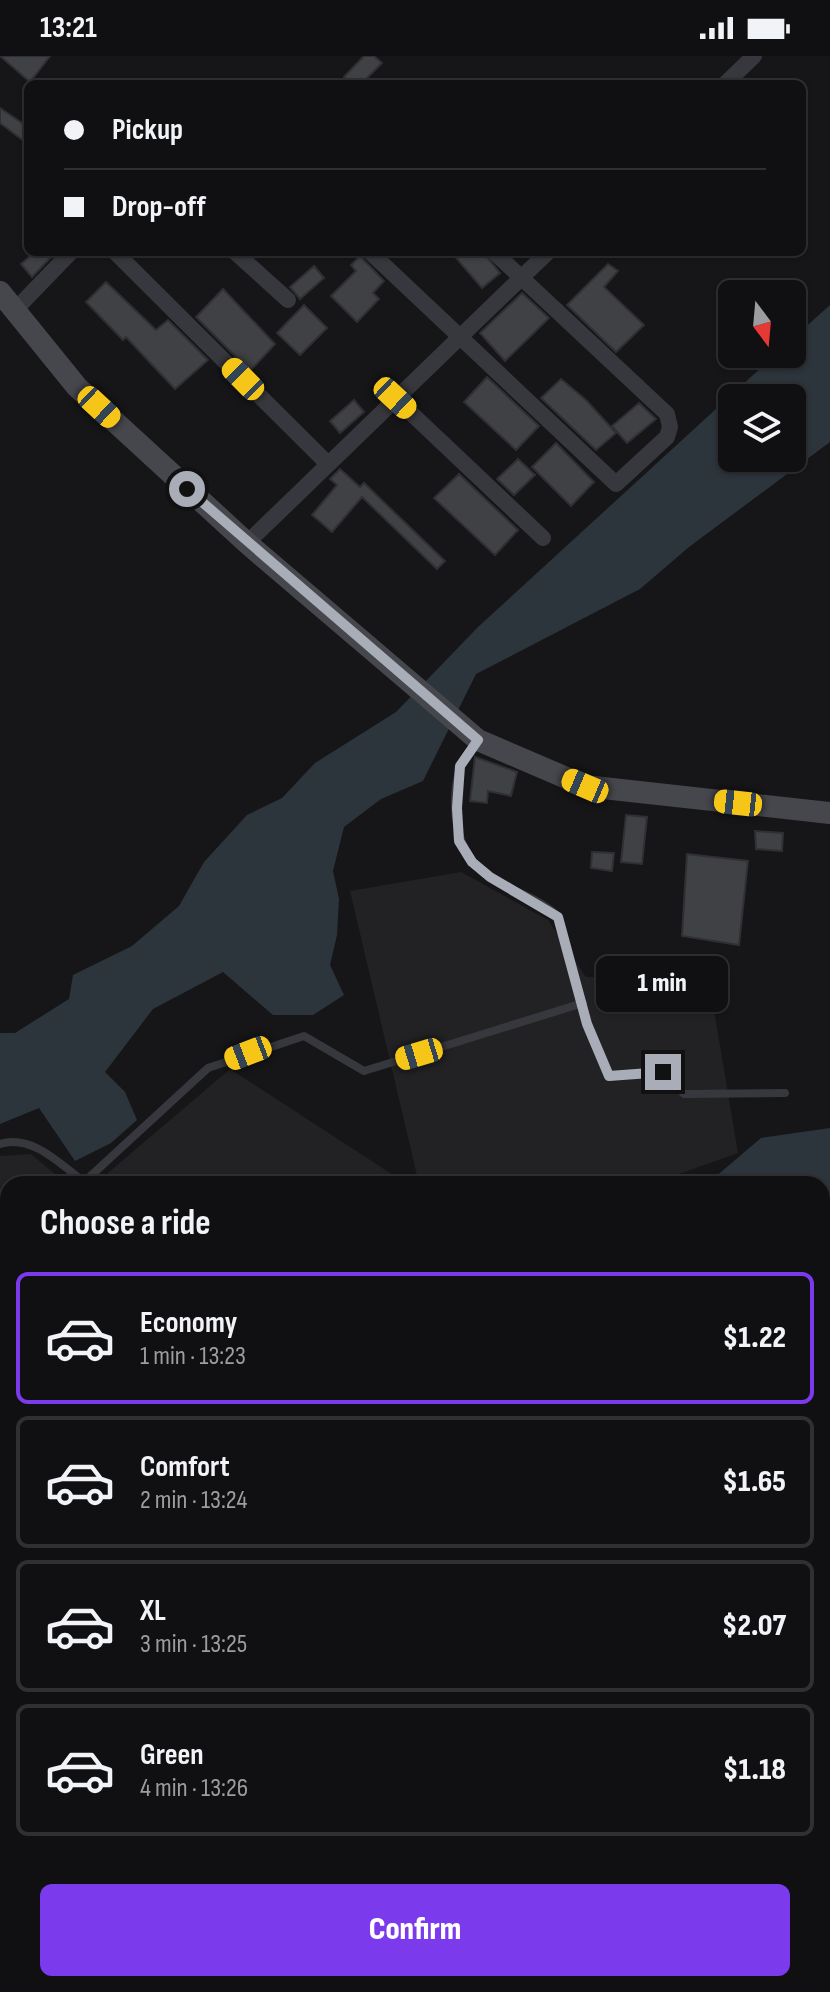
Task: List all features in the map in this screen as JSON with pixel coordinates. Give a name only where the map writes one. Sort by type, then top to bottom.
[{"type":"street","points":[[729,80],[754,56]]},
{"type":"street","points":[[15,310],[67,256]]},
{"type":"street","points":[[119,256],[328,464]]},
{"type":"street","points":[[239,256],[288,300]]},
{"type":"street","points":[[374,256],[616,484],[667,437],[670,427],[667,414],[498,256]]},
{"type":"street","points":[[247,543],[544,256]]},
{"type":"street","points":[[0,292],[77,387],[247,543],[478,740],[585,786],[830,813]]},
{"type":"street","points":[[395,398],[543,538]]},
{"type":"lane","points":[[478,740],[460,766],[457,808],[459,841],[472,862],[490,877],[558,917],[587,1024],[609,1076],[663,1072],[684,1094],[785,1093]]},
{"type":"lane","points":[[92,1176],[208,1068],[248,1053],[304,1036],[364,1071],[583,1003]]},
{"type":"lane","points":[[0,1144],[9,1142],[37,1147],[76,1176]]},
{"type":"shaded area","points":[[830,305],[830,442],[806,460],[806,384],[743,384],[761,368],[806,368],[806,326]]},
{"type":"shaded area","points":[[718,407],[718,472],[790,472],[689,547],[640,589],[476,674],[423,781],[381,799],[344,827],[333,871],[339,899],[337,935],[330,965],[344,995],[313,1015],[273,1015],[223,972],[153,1009],[105,1072],[125,1092],[137,1120],[111,1143],[75,1161],[39,1108],[0,1124],[0,1033],[15,1033],[69,999],[73,975],[132,946],[179,906],[204,862],[247,815],[282,798],[315,763],[396,712],[478,627]]},
{"type":"shaded area","points":[[461,872],[548,920],[586,977],[708,974],[738,1153],[673,1176],[417,1176],[350,891]]},
{"type":"shaded area","points":[[230,1069],[395,1176],[104,1176]]},
{"type":"shaded area","points":[[830,1128],[830,1176],[716,1176],[761,1138]]},
{"type":"shaded area","points":[[31,1154],[57,1176],[0,1176],[0,1156]]},
{"type":"building","points":[[0,56],[50,56],[32,80]]},
{"type":"building","points":[[364,56],[374,56],[382,63],[365,80],[347,80],[344,77]]},
{"type":"building","points":[[0,108],[24,124],[24,141],[0,123]]},
{"type":"building","points":[[30,256],[52,256],[32,277],[21,264]]},
{"type":"building","points":[[360,256],[384,281],[373,293],[379,299],[357,322],[331,296],[356,271],[351,265]]},
{"type":"building","points":[[454,256],[486,256],[500,273],[482,288]]},
{"type":"building","points":[[608,264],[618,271],[604,287],[644,325],[616,352],[567,305]]},
{"type":"building","points":[[314,266],[324,278],[300,299],[290,287]]},
{"type":"building","points":[[106,282],[156,330],[168,320],[208,360],[175,389],[126,337],[123,340],[86,302]]},
{"type":"building","points":[[223,289],[275,344],[250,371],[196,317]]},
{"type":"building","points":[[522,293],[549,318],[505,361],[480,333]]},
{"type":"building","points":[[304,305],[327,328],[300,355],[277,333]]},
{"type":"building","points":[[487,377],[539,426],[516,450],[464,402]]},
{"type":"building","points":[[561,379],[586,400],[616,433],[596,450],[541,398]]},
{"type":"building","points":[[354,400],[364,412],[340,433],[330,421]]},
{"type":"building","points":[[639,403],[656,419],[627,443],[612,426]]},
{"type":"building","points":[[556,443],[594,482],[571,506],[532,467]]},
{"type":"building","points":[[518,459],[535,475],[514,495],[497,479]]},
{"type":"building","points":[[340,469],[360,487],[364,483],[445,561],[437,569],[362,497],[332,532],[312,515],[337,485],[330,479]]},
{"type":"building","points":[[459,474],[518,530],[495,555],[434,498]]},
{"type":"building","points":[[475,757],[517,772],[511,796],[488,791],[487,803],[470,801]]},
{"type":"building","points":[[626,815],[647,817],[642,864],[621,862]]},
{"type":"building","points":[[755,831],[783,833],[782,851],[756,849]]},
{"type":"building","points":[[592,852],[614,853],[612,871],[591,868]]},
{"type":"building","points":[[687,854],[748,861],[739,945],[682,936]]},
{"type":"route","points":[[187,489],[478,740],[460,766],[457,808],[459,841],[472,862],[490,877],[558,917],[566,937],[587,1024],[609,1076],[663,1072]]}]
